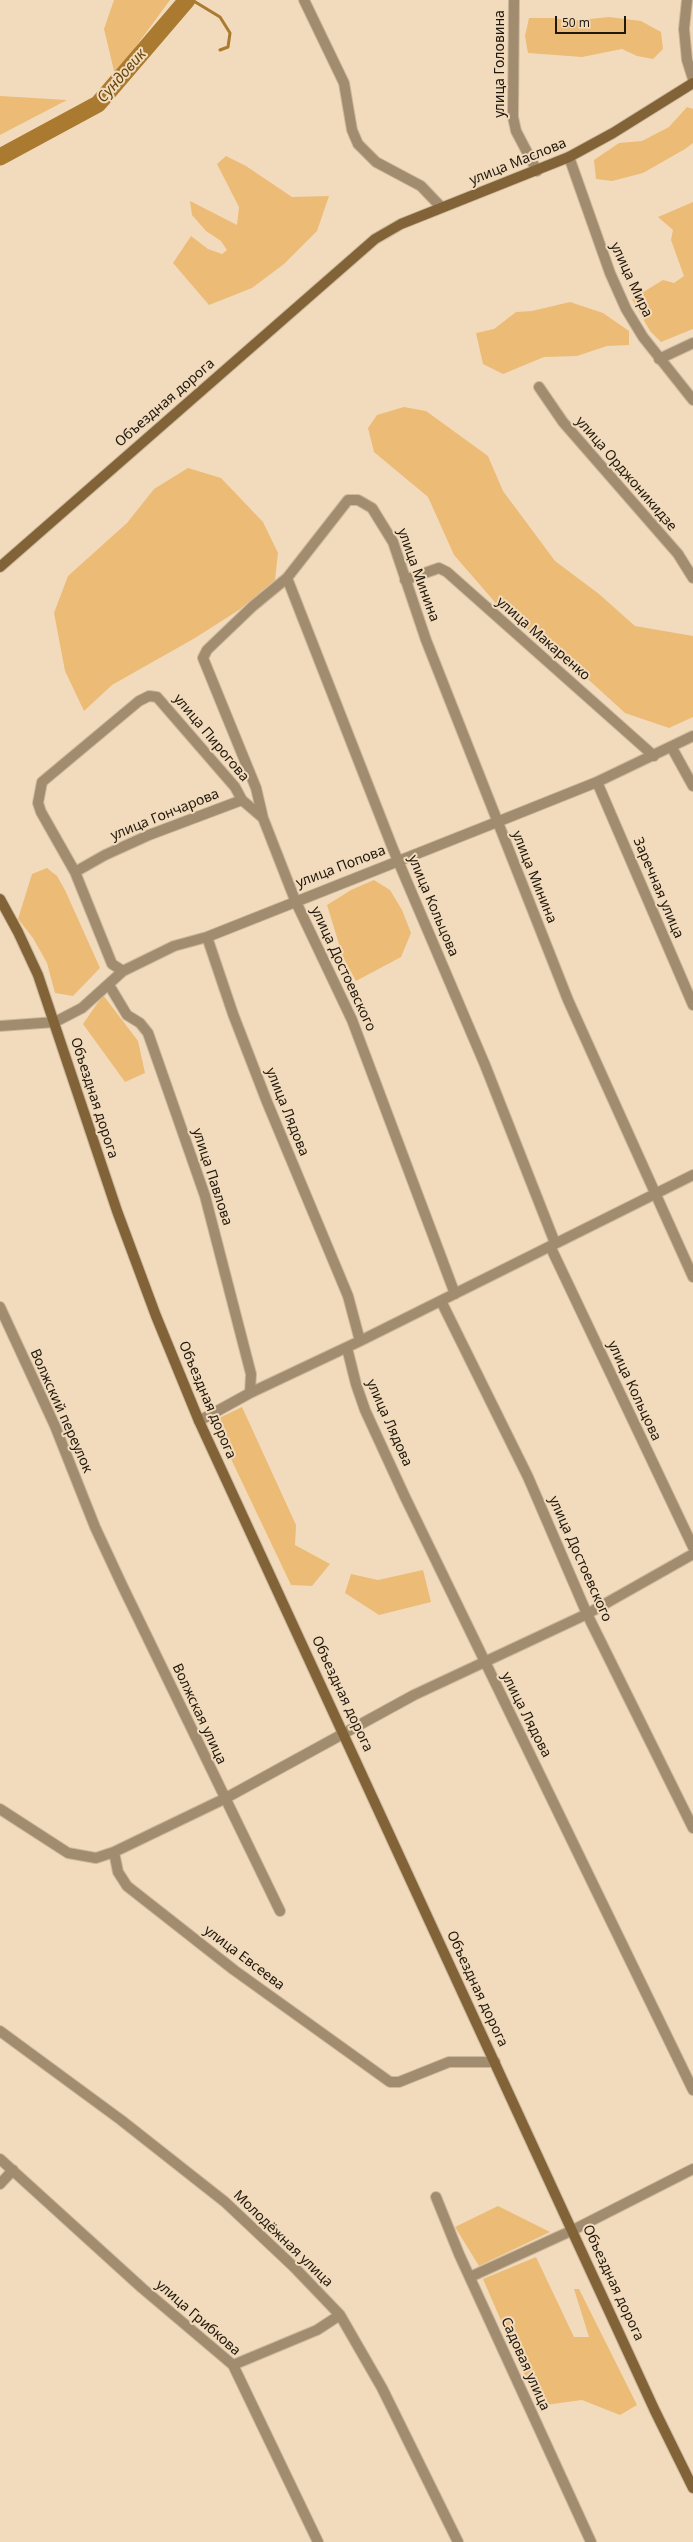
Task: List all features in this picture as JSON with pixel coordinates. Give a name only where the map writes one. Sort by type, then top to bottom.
[{"type":"main road","name":"улица Маслова","points":[[349,259],[375,238],[401,224],[569,157],[613,133],[693,83]]},
{"type":"main road","name":"Объездная дорога","points":[[0,567],[349,259]]},
{"type":"main road","name":"Объездная дорога","points":[[0,899],[34,968],[55,1022],[117,1211],[156,1316],[199,1421],[693,2488]]},
{"type":"street","points":[[304,0],[344,83],[352,130],[358,144],[376,162],[421,186],[441,207]]},
{"type":"street","name":"улица Головина","points":[[514,0],[513,117],[516,131],[537,171]]},
{"type":"street","points":[[687,0],[684,29],[687,60],[693,79]]},
{"type":"street","name":"улица Мира","points":[[569,157],[610,273],[626,309],[659,358],[693,400]]},
{"type":"street","points":[[659,358],[693,343]]},
{"type":"street","name":"улица Орджоникидзе","points":[[539,387],[563,422],[678,554],[693,578]]},
{"type":"street","name":"улица Минина","points":[[287,578],[348,500],[358,500],[372,508],[381,519],[393,542],[405,580],[497,822],[568,1000],[693,1277]]},
{"type":"street","name":"улица Макаренко","points":[[405,580],[439,568],[447,572],[654,756]]},
{"type":"street","name":"улица Достоевского","points":[[287,578],[247,611],[207,650],[202,658],[256,788],[263,818],[295,900],[352,1020],[455,1294]]},
{"type":"street","name":"улица Кольцова","points":[[287,578],[398,860],[485,1065],[552,1245],[693,1547]]},
{"type":"street","name":"улица Пирогова","points":[[75,872],[38,803],[42,782],[139,701],[149,696],[157,697],[235,787],[242,800]]},
{"type":"street","name":"улица Попова","points":[[55,1022],[82,1008],[123,972],[174,946],[207,937],[295,900],[597,782],[672,748],[693,736]]},
{"type":"street","points":[[672,748],[693,786]]},
{"type":"street","name":"Заречная улица","points":[[597,782],[693,1005]]},
{"type":"street","name":"улица Гончарова","points":[[75,872],[105,855],[149,835],[242,800],[263,818]]},
{"type":"street","points":[[75,872],[112,964],[123,972]]},
{"type":"street","name":"улица Лядова","points":[[207,937],[233,1014],[262,1088],[348,1296],[360,1341]]},
{"type":"street","name":"улица Павлова","points":[[109,985],[127,1015],[140,1023],[148,1033],[205,1196],[251,1374],[250,1393]]},
{"type":"street","points":[[0,1026],[55,1022]]},
{"type":"street","points":[[199,1421],[250,1393],[347,1348],[693,1175]]},
{"type":"street","name":"улица Достоевского","points":[[441,1301],[528,1477],[587,1614],[693,1828]]},
{"type":"street","name":"Волжский переулок","points":[[0,1307],[55,1426],[96,1527]]},
{"type":"street","name":"улица Лядова","points":[[347,1348],[356,1384],[365,1410],[484,1663],[586,1867],[693,2090]]},
{"type":"street","name":"Волжская улица","points":[[96,1527],[224,1799],[280,1911]]},
{"type":"street","points":[[0,1809],[68,1853],[96,1858],[114,1852],[224,1799],[414,1695],[587,1614],[693,1554]]},
{"type":"street","name":"улица Евсеева","points":[[114,1852],[118,1872],[127,1886],[234,1970],[390,2082],[399,2082],[449,2062],[495,2062]]},
{"type":"street","name":"Молодёжная улица","points":[[0,2031],[121,2120],[225,2202],[294,2267],[340,2315],[382,2388],[458,2542]]},
{"type":"street","name":"улица Грибкова","points":[[0,2159],[142,2288],[233,2365],[318,2542]]},
{"type":"street","points":[[470,2277],[573,2230],[693,2169]]},
{"type":"street","points":[[0,2184],[13,2170]]},
{"type":"street","name":"Садовая улица","points":[[436,2198],[470,2277],[590,2542]]},
{"type":"street","points":[[233,2365],[317,2330],[340,2315]]},
{"type":"shaded area","points":[[114,0],[170,0],[115,75],[104,29]]},
{"type":"shaded area","points":[[609,17],[641,21],[661,32],[663,49],[653,59],[637,56],[622,49],[582,57],[528,53],[525,36],[529,18],[554,18],[570,21]]},
{"type":"shaded area","points":[[0,96],[67,100],[0,135]]},
{"type":"shaded area","points":[[687,107],[693,109],[693,143],[643,173],[612,181],[596,179],[594,160],[619,143],[642,141],[669,127]]},
{"type":"shaded area","points":[[226,156],[246,166],[292,197],[329,196],[317,231],[284,264],[252,288],[209,305],[173,263],[191,236],[208,249],[222,254],[227,250],[221,241],[206,231],[192,215],[190,201],[237,225],[239,207],[217,164]]},
{"type":"shaded area","points":[[693,202],[693,329],[661,342],[650,331],[632,299],[663,280],[674,283],[684,276],[671,240],[673,230],[658,217]]},
{"type":"shaded area","points":[[570,302],[603,313],[629,331],[629,345],[607,346],[577,356],[544,357],[503,374],[483,364],[476,333],[494,329],[516,312],[532,311]]},
{"type":"shaded area","points":[[404,407],[426,411],[488,456],[503,491],[555,561],[599,594],[635,626],[693,636],[693,717],[669,728],[625,713],[568,661],[500,608],[454,555],[428,497],[374,452],[368,428],[377,415]]},
{"type":"shaded area","points":[[188,468],[221,478],[263,522],[278,553],[275,580],[239,610],[195,638],[112,685],[84,711],[65,671],[54,613],[68,576],[127,523],[154,489]]},
{"type":"shaded area","points":[[47,868],[57,876],[65,890],[100,968],[73,996],[55,993],[47,963],[33,938],[18,919],[32,874]]},
{"type":"shaded area","points":[[374,880],[390,890],[402,910],[411,933],[401,957],[356,981],[343,957],[327,905],[351,890]]},
{"type":"shaded area","points":[[103,995],[138,1041],[145,1073],[125,1082],[83,1024]]},
{"type":"shaded area","points":[[242,1407],[296,1525],[295,1545],[330,1564],[312,1586],[291,1585],[213,1421]]},
{"type":"shaded area","points":[[423,1570],[431,1602],[379,1615],[345,1593],[351,1574],[378,1580]]},
{"type":"shaded area","points":[[498,2206],[550,2232],[479,2266],[455,2227]]},
{"type":"shaded area","points":[[536,2257],[574,2337],[589,2337],[574,2289],[579,2289],[637,2405],[620,2415],[582,2400],[538,2406],[483,2279]]},
{"type":"waterway","name":"Сундовик","points":[[0,157],[98,104],[187,0]]},
{"type":"waterway","points":[[192,0],[220,17],[230,33],[228,47],[220,50]]}]
